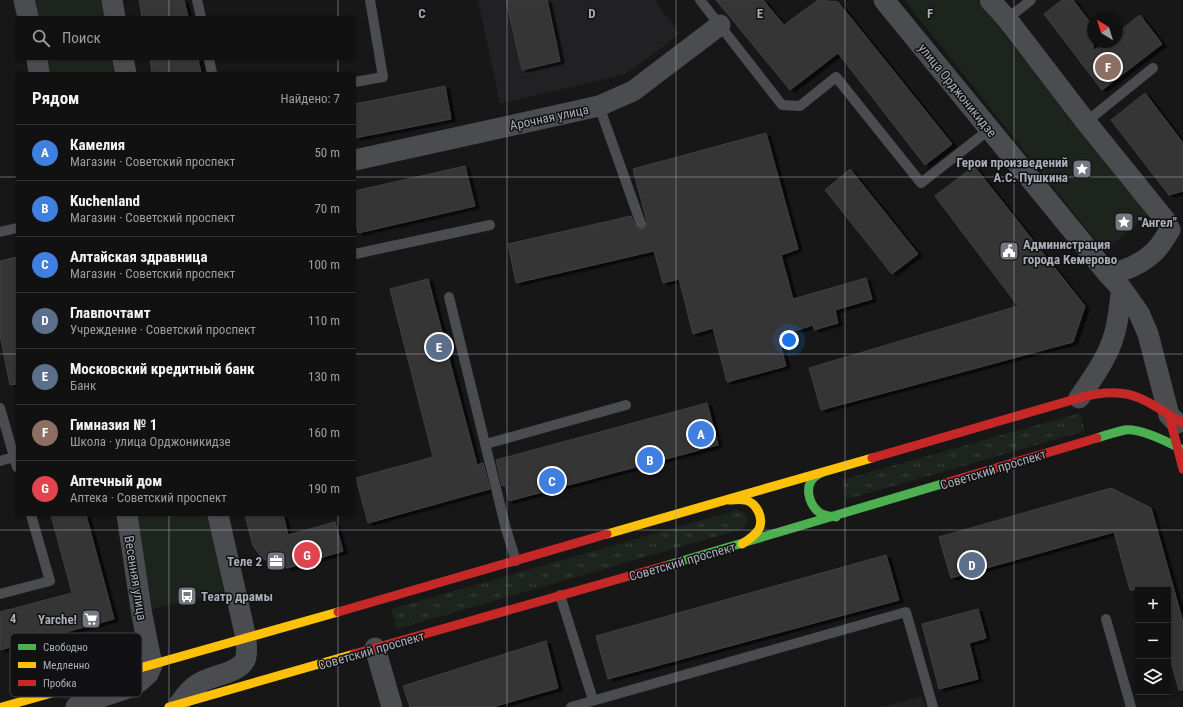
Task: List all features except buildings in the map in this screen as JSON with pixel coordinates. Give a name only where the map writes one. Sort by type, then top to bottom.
[{"type":"main road","points":[[142,668],[1102,392],[1125,393],[1148,402],[1179,433],[1183,469]]},
{"type":"main road","name":"Советский проспект","points":[[174,706],[836,517],[1067,446],[1126,430],[1144,433],[1162,439],[1179,433]]},
{"type":"main road","points":[[821,473],[812,480],[808,488],[809,499],[814,508],[820,514],[836,517]]},
{"type":"main road","points":[[729,500],[745,500],[756,506],[760,515],[761,524],[756,533],[741,544]]},
{"type":"main road","points":[[2,707],[38,697]]},
{"type":"street","points":[[24,0],[28,16]]},
{"type":"street","points":[[112,0],[115,16]]},
{"type":"street","name":"улица Орджоникидзе","points":[[884,0],[1108,274],[1122,289],[1139,313],[1148,334],[1179,433]]},
{"type":"street","points":[[990,0],[1007,19],[1086,122],[1166,221],[1170,230],[1153,253],[1139,263],[1108,274]]},
{"type":"street","name":"Арочная улица","points":[[356,160],[598,106],[633,91],[720,25]]},
{"type":"street","points":[[36,60],[39,72]]},
{"type":"street","points":[[124,60],[126,72]]},
{"type":"street","points":[[1078,398],[1102,364],[1110,347],[1117,324],[1122,289]]},
{"type":"street","name":"Весенняя улица","points":[[127,516],[142,615],[152,665]]},
{"type":"street","points":[[218,516],[246,638]]},
{"type":"street","name":"Советский проспект","points":[[174,706],[198,683],[240,666],[245,659],[247,650],[246,638]]},
{"type":"street","points":[[375,648],[392,707]]},
{"type":"street","points":[[142,679],[148,674],[152,665]]},
{"type":"street","points":[[76,707],[101,697]]},
{"type":"lane","points":[[197,0],[201,16]]},
{"type":"lane","points":[[356,82],[383,77],[370,0]]},
{"type":"lane","points":[[700,0],[782,105],[800,106],[836,77],[921,183],[990,129]]},
{"type":"lane","points":[[1007,19],[1030,0]]},
{"type":"lane","points":[[209,60],[212,72]]},
{"type":"lane","points":[[1086,122],[1153,68]]},
{"type":"lane","points":[[598,106],[641,224]]},
{"type":"lane","points":[[356,254],[490,225]]},
{"type":"lane","points":[[0,232],[16,228]]},
{"type":"lane","points":[[449,297],[506,528],[516,561]]},
{"type":"lane","points":[[486,444],[626,405]]},
{"type":"lane","points":[[0,408],[13,441],[16,462],[0,461]]},
{"type":"lane","points":[[0,594],[50,581],[31,516]]},
{"type":"lane","points":[[560,596],[594,700]]},
{"type":"lane","points":[[571,707],[906,612],[933,707]]},
{"type":"lane","points":[[1106,619],[1131,707]]},
{"type":"shaded area","points":[[478,0],[654,0],[680,34],[626,74],[500,104]]},
{"type":"shaded area","points":[[922,696],[925,707],[881,707]]},
{"type":"green space","points":[[31,0],[105,0],[109,16],[34,16]]},
{"type":"green space","points":[[904,0],[977,0],[1148,215],[1104,251]]},
{"type":"green space","points":[[43,60],[117,60],[120,72],[45,72]]},
{"type":"green space","points":[[1080,413],[1085,431],[847,499],[842,480]]},
{"type":"green space","points":[[737,510],[745,513],[747,518],[747,524],[742,529],[397,629],[391,609]]},
{"type":"green space","points":[[134,516],[209,516],[224,592],[153,609]]},
{"type":"traffic: fast","points":[[1097,438],[1125,430],[1139,431],[1154,436],[1183,450]]},
{"type":"traffic: fast","points":[[821,473],[815,477],[809,485],[810,499],[814,507],[820,513],[836,517]]},
{"type":"traffic: fast","points":[[668,565],[945,483]]},
{"type":"traffic: slow","points":[[607,534],[872,458]]},
{"type":"traffic: slow","points":[[729,500],[745,500],[753,504],[760,516],[761,520],[759,529],[753,536],[742,544]]},
{"type":"traffic: slow","points":[[142,667],[338,612]]},
{"type":"traffic: slow","points":[[169,707],[354,654]]},
{"type":"traffic: slow","points":[[2,707],[37,697]]},
{"type":"traffic: jam","points":[[872,458],[1096,394],[1123,393],[1134,396],[1183,423]]},
{"type":"traffic: jam","points":[[1169,415],[1183,469]]},
{"type":"traffic: jam","points":[[945,483],[1097,438]]},
{"type":"traffic: jam","points":[[338,612],[607,534]]},
{"type":"traffic: jam","points":[[354,654],[668,565]]},
{"type":"place","name":"Гимназия № 1","points":[[1108,67]]},
{"type":"place","name":"Герои произведений А.С. Пушкина","points":[[1082,169]]},
{"type":"place","name":"\"Ангел\"","points":[[1124,222]]},
{"type":"place","name":"Администрация города Кемерово","points":[[1009,251]]},
{"type":"place","name":"Московский кредитный банк","points":[[439,347]]},
{"type":"place","name":"Камелия","points":[[701,434]]},
{"type":"place","name":"Kuchenland","points":[[650,460]]},
{"type":"place","name":"Алтайская здравница","points":[[552,481]]},
{"type":"place","name":"Аптечный дом","points":[[307,555]]},
{"type":"place","name":"Теле 2","points":[[276,561]]},
{"type":"place","name":"Главпочтамт","points":[[972,565]]},
{"type":"place","name":"Театр драмы","points":[[187,596]]},
{"type":"place","name":"Yarche!","points":[[91,619]]}]
